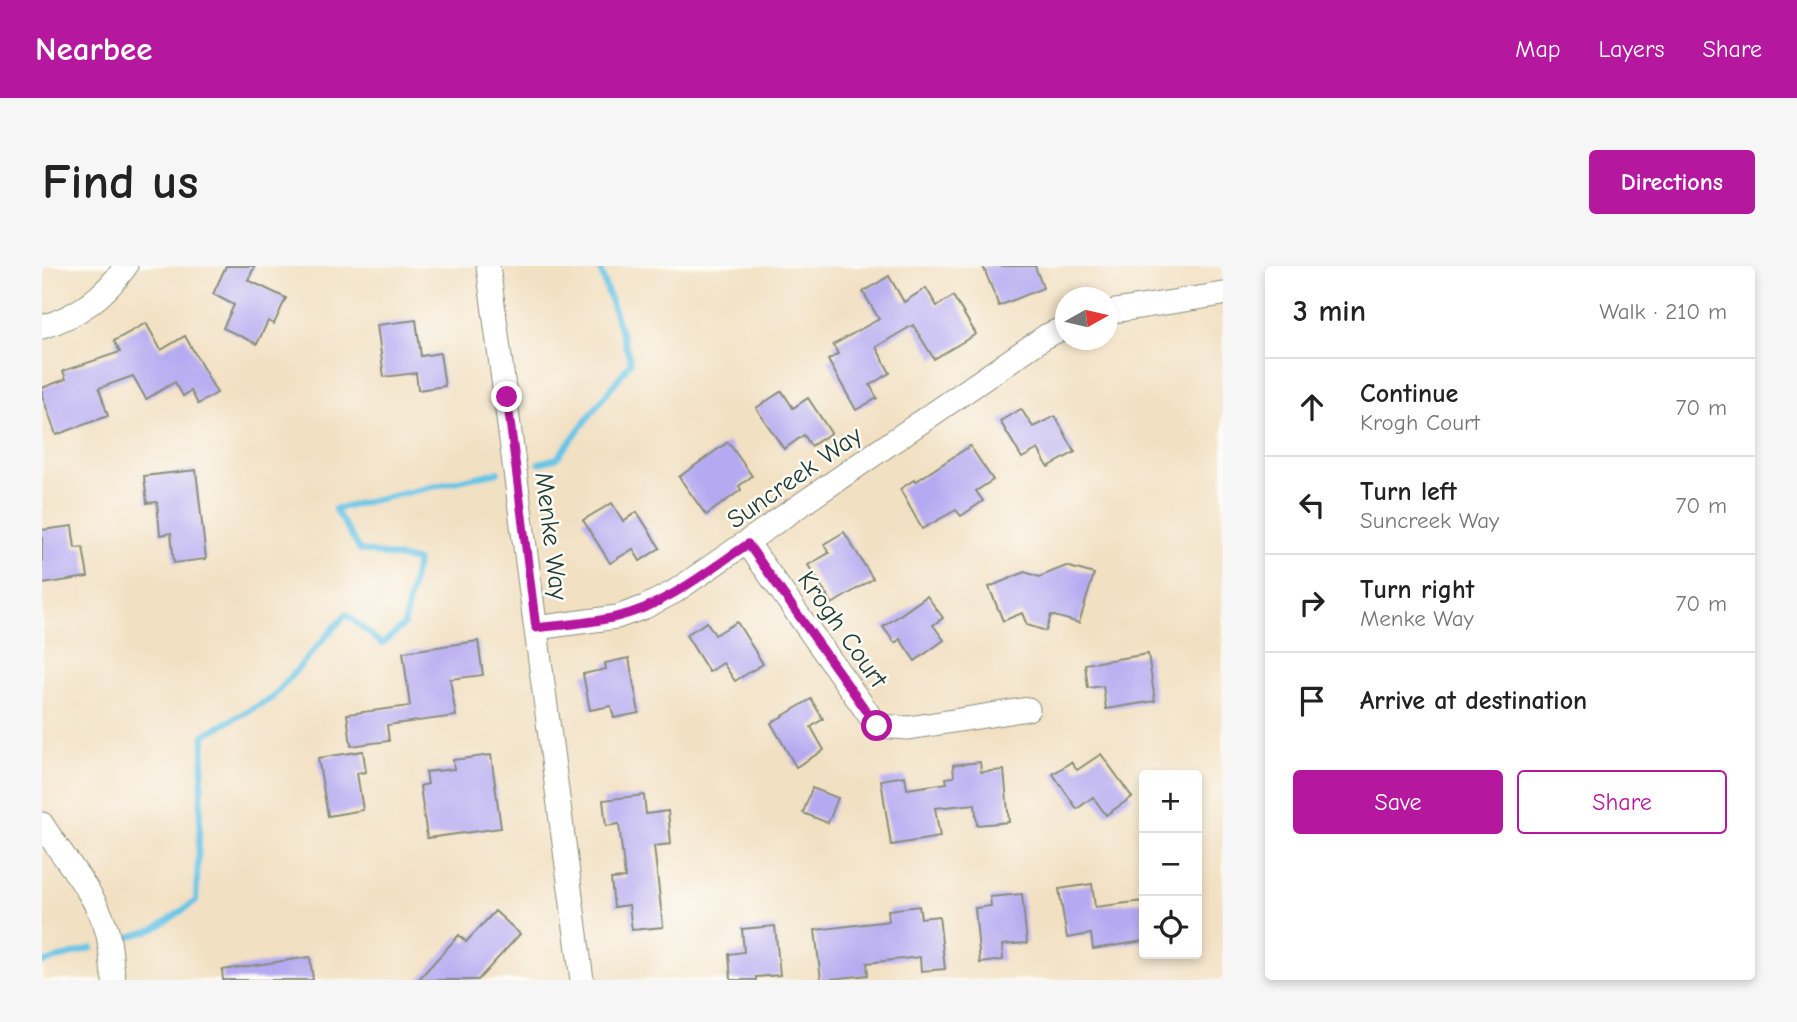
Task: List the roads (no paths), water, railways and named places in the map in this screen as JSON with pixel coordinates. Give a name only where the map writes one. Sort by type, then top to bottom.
[{"type":"street","points":[[42,327],[64,321],[95,301],[126,266]]},
{"type":"street","name":"Menke Way","points":[[488,266],[582,980]]},
{"type":"street","points":[[1118,311],[1223,295]]},
{"type":"street","name":"Suncreek Way","points":[[536,628],[617,617],[674,592],[1055,332]]},
{"type":"street","name":"Krogh Court","points":[[748,544],[877,726],[909,728],[1028,709]]},
{"type":"street","points":[[42,824],[96,903],[107,933],[114,980]]},
{"type":"waterway","points":[[539,463],[557,458],[631,362],[599,266]]},
{"type":"waterway","points":[[126,938],[155,929],[196,901],[204,735],[272,698],[346,614],[382,644],[404,625],[417,561],[360,550],[335,509],[498,472]]},
{"type":"waterway","points":[[42,963],[92,948]]}]
